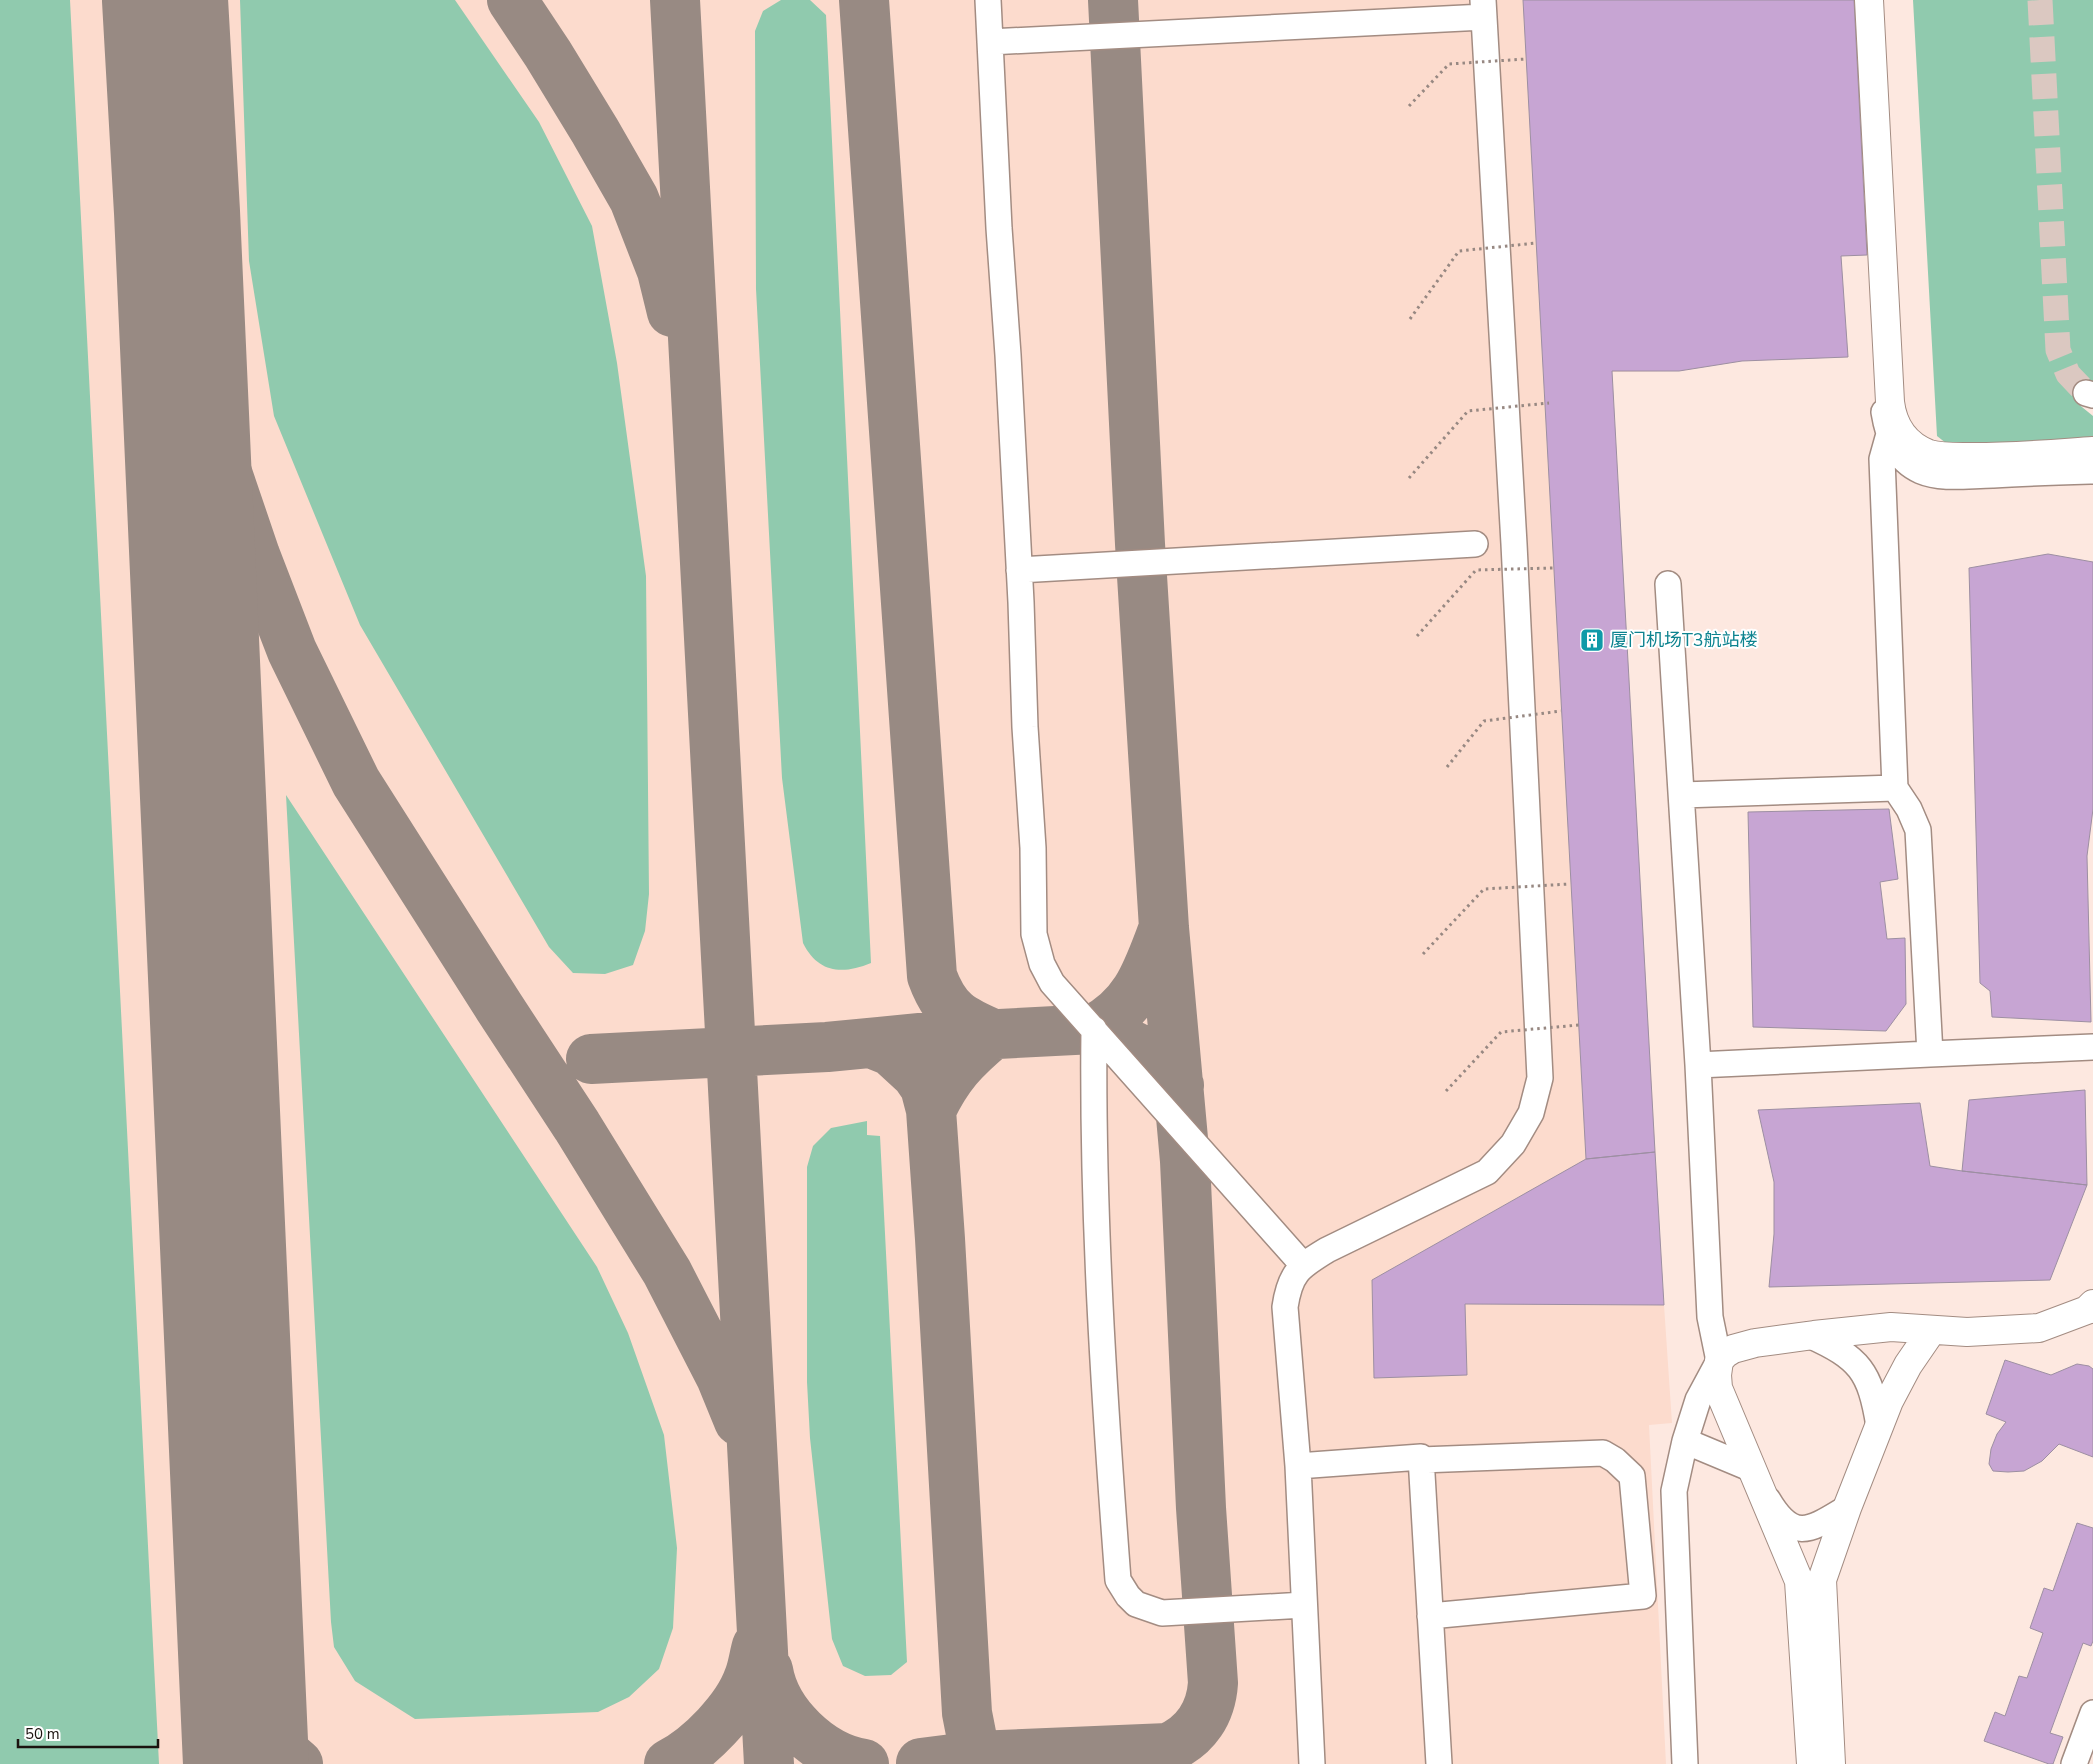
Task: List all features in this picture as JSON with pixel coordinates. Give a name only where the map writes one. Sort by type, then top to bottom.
[{"type":"main road","points":[[1869,0],[1890,402],[1896,427],[1913,446],[1930,454],[1947,457],[1982,458],[2093,452]]},
{"type":"main road","points":[[1811,1764],[1799,1582],[1718,1388],[1719,1362],[1733,1349],[1755,1343],[1810,1335],[1892,1328],[1967,1332],[2039,1328],[2091,1309]]},
{"type":"main road","points":[[1831,1764],[1822,1580],[1847,1508],[1889,1401],[1908,1366],[1932,1330]]},
{"type":"street","points":[[988,0],[1019,570],[1025,727],[1033,848],[1034,934],[1042,964],[1052,983],[1303,1265]]},
{"type":"street","points":[[1862,0],[1884,410],[1893,446],[1911,465],[1921,471],[1938,475],[2093,471]]},
{"type":"street","points":[[990,42],[1484,8],[1514,534],[1540,1078],[1531,1113],[1513,1144],[1487,1172],[1327,1250],[1303,1265],[1288,1287],[1285,1307],[1298,1466],[1312,1764]]},
{"type":"street","points":[[1889,434],[1882,459],[1895,788],[1909,809],[1918,830],[1930,1054]]},
{"type":"street","points":[[1019,570],[1475,544]]},
{"type":"street","points":[[1668,584],[1698,1065],[1710,1317],[1719,1362],[1698,1400],[1685,1441],[1674,1491],[1685,1764]]},
{"type":"street","points":[[1682,795],[1895,788]]},
{"type":"street","points":[[1094,1029],[1093,1100],[1096,1225],[1118,1580],[1128,1596],[1136,1604],[1162,1613],[1304,1605]]},
{"type":"street","points":[[1698,1065],[2093,1047]]},
{"type":"street","points":[[1810,1335],[1830,1344],[1851,1357],[1860,1368],[1868,1380],[1879,1426]]},
{"type":"street","points":[[1685,1441],[1754,1474],[1776,1514],[1789,1526],[1803,1530],[1814,1527],[1847,1508]]},
{"type":"street","points":[[1298,1466],[1421,1458],[1421,1460],[1603,1453],[1615,1460],[1632,1476],[1642,1596],[1430,1616]]},
{"type":"street","points":[[1421,1460],[1439,1764]]},
{"type":"street","points":[[2074,1764],[2093,1713]]},
{"type":"path","points":[[1409,106],[1450,64],[1526,59]]},
{"type":"path","points":[[1410,319],[1459,251],[1536,243]]},
{"type":"path","points":[[1409,478],[1468,412],[1549,404]]},
{"type":"path","points":[[1417,636],[1476,570],[1553,568]]},
{"type":"path","points":[[1447,767],[1484,722],[1561,711]]},
{"type":"path","points":[[1423,954],[1484,889],[1570,884]]},
{"type":"path","points":[[1446,1090],[1501,1032],[1578,1025]]},
{"type":"shaded area","points":[[0,0],[1854,0],[1867,255],[1841,256],[1848,357],[1742,361],[1679,371],[1612,372],[1672,1423],[1649,1425],[1666,1764],[0,1764]]},
{"type":"green space","points":[[0,0],[70,0],[159,1764],[0,1764]]},
{"type":"green space","points":[[240,0],[455,0],[539,122],[592,226],[617,363],[646,576],[649,894],[645,931],[633,965],[605,974],[573,973],[549,947],[360,625],[274,416],[249,261]]},
{"type":"green space","points":[[781,0],[810,0],[826,15],[871,963],[841,970],[823,966],[809,953],[803,943],[782,778],[756,289],[755,31],[763,11]]},
{"type":"green space","points":[[1913,0],[2093,0],[2093,386],[2077,403],[2093,416],[2093,442],[1956,451],[1937,436]]},
{"type":"green space","points":[[286,795],[597,1267],[628,1333],[664,1435],[677,1548],[673,1628],[659,1669],[629,1697],[598,1712],[415,1719],[355,1681],[334,1647],[331,1622]]},
{"type":"green space","points":[[867,1121],[867,1135],[880,1136],[907,1662],[891,1675],[865,1676],[843,1666],[832,1639],[810,1438],[807,1382],[807,1167],[813,1146],[831,1128]]},
{"type":"building","name":"厦门机场T3航站楼","points":[[1523,0],[1854,0],[1867,255],[1841,256],[1848,357],[1742,361],[1679,371],[1612,371],[1655,1152],[1586,1159]]},
{"type":"building","points":[[2048,554],[2093,562],[2093,809],[2087,856],[2091,1022],[1992,1017],[1990,991],[1980,983],[1969,568]]},
{"type":"building","points":[[1889,809],[1898,879],[1880,882],[1887,939],[1905,938],[1906,1004],[1886,1031],[1753,1027],[1748,812]]},
{"type":"building","points":[[2085,1090],[2087,1185],[1962,1171],[1969,1100]]},
{"type":"building","points":[[1920,1103],[1930,1166],[2087,1185],[2050,1280],[1769,1287],[1774,1234],[1774,1182],[1758,1110]]},
{"type":"building","points":[[1655,1152],[1664,1305],[1465,1304],[1467,1375],[1374,1378],[1372,1280],[1586,1159]]},
{"type":"building","points":[[2005,1360],[2051,1375],[2077,1364],[2089,1366],[2093,1369],[2093,1457],[2059,1444],[2042,1461],[2024,1471],[1993,1471],[1989,1464],[1991,1449],[1997,1434],[2006,1422],[1986,1414]]},
{"type":"building","points":[[2077,1523],[2093,1528],[2093,1641],[2091,1646],[2083,1643],[2050,1733],[2063,1737],[2053,1764],[2049,1764],[1984,1741],[1995,1712],[2005,1716],[2019,1676],[2027,1678],[2043,1633],[2030,1628],[2044,1588],[2053,1591]]},
{"type":"taxiway","points":[[512,0],[548,54],[634,199],[662,271],[672,312]]},
{"type":"taxiway","points":[[675,0],[769,1764]]},
{"type":"taxiway","points":[[864,0],[932,976],[942,998],[955,1013],[971,1024],[993,1034],[957,1068],[931,1110]]},
{"type":"taxiway","points":[[921,1763],[976,1756],[1168,1748],[1187,1737],[1194,1730],[1205,1714],[1212,1694],[1213,1683],[1201,1508],[1185,1161],[1164,928],[1140,544],[1113,0]]},
{"type":"taxiway","points":[[177,212],[197,347],[222,458],[255,555],[292,651],[356,782],[577,1126],[667,1272],[721,1377],[739,1421]]},
{"type":"taxiway","points":[[1163,930],[1152,960],[1131,999],[1109,1020],[1094,1029],[1141,1050],[1161,1064],[1179,1085]]},
{"type":"taxiway","points":[[591,1059],[827,1047],[920,1038],[1094,1029]]},
{"type":"taxiway","points":[[871,1043],[891,1051],[916,1074],[925,1087],[931,1110],[967,1713],[977,1764]]},
{"type":"taxiway","points":[[669,1764],[705,1738],[736,1702],[744,1689],[757,1646]]},
{"type":"taxiway","points":[[768,1670],[772,1686],[780,1702],[802,1731],[831,1753],[864,1764]]},
{"type":"taxiway","points":[[242,1689],[265,1730],[280,1748],[298,1764]]},
{"type":"runway","points":[[165,0],[177,212],[246,1764]]},
{"type":"tunnel","points":[[2040,0],[2058,350],[2068,374],[2086,393]]},
{"type":"place","name":"厦门机场T3航站楼","points":[[1592,640]]}]
